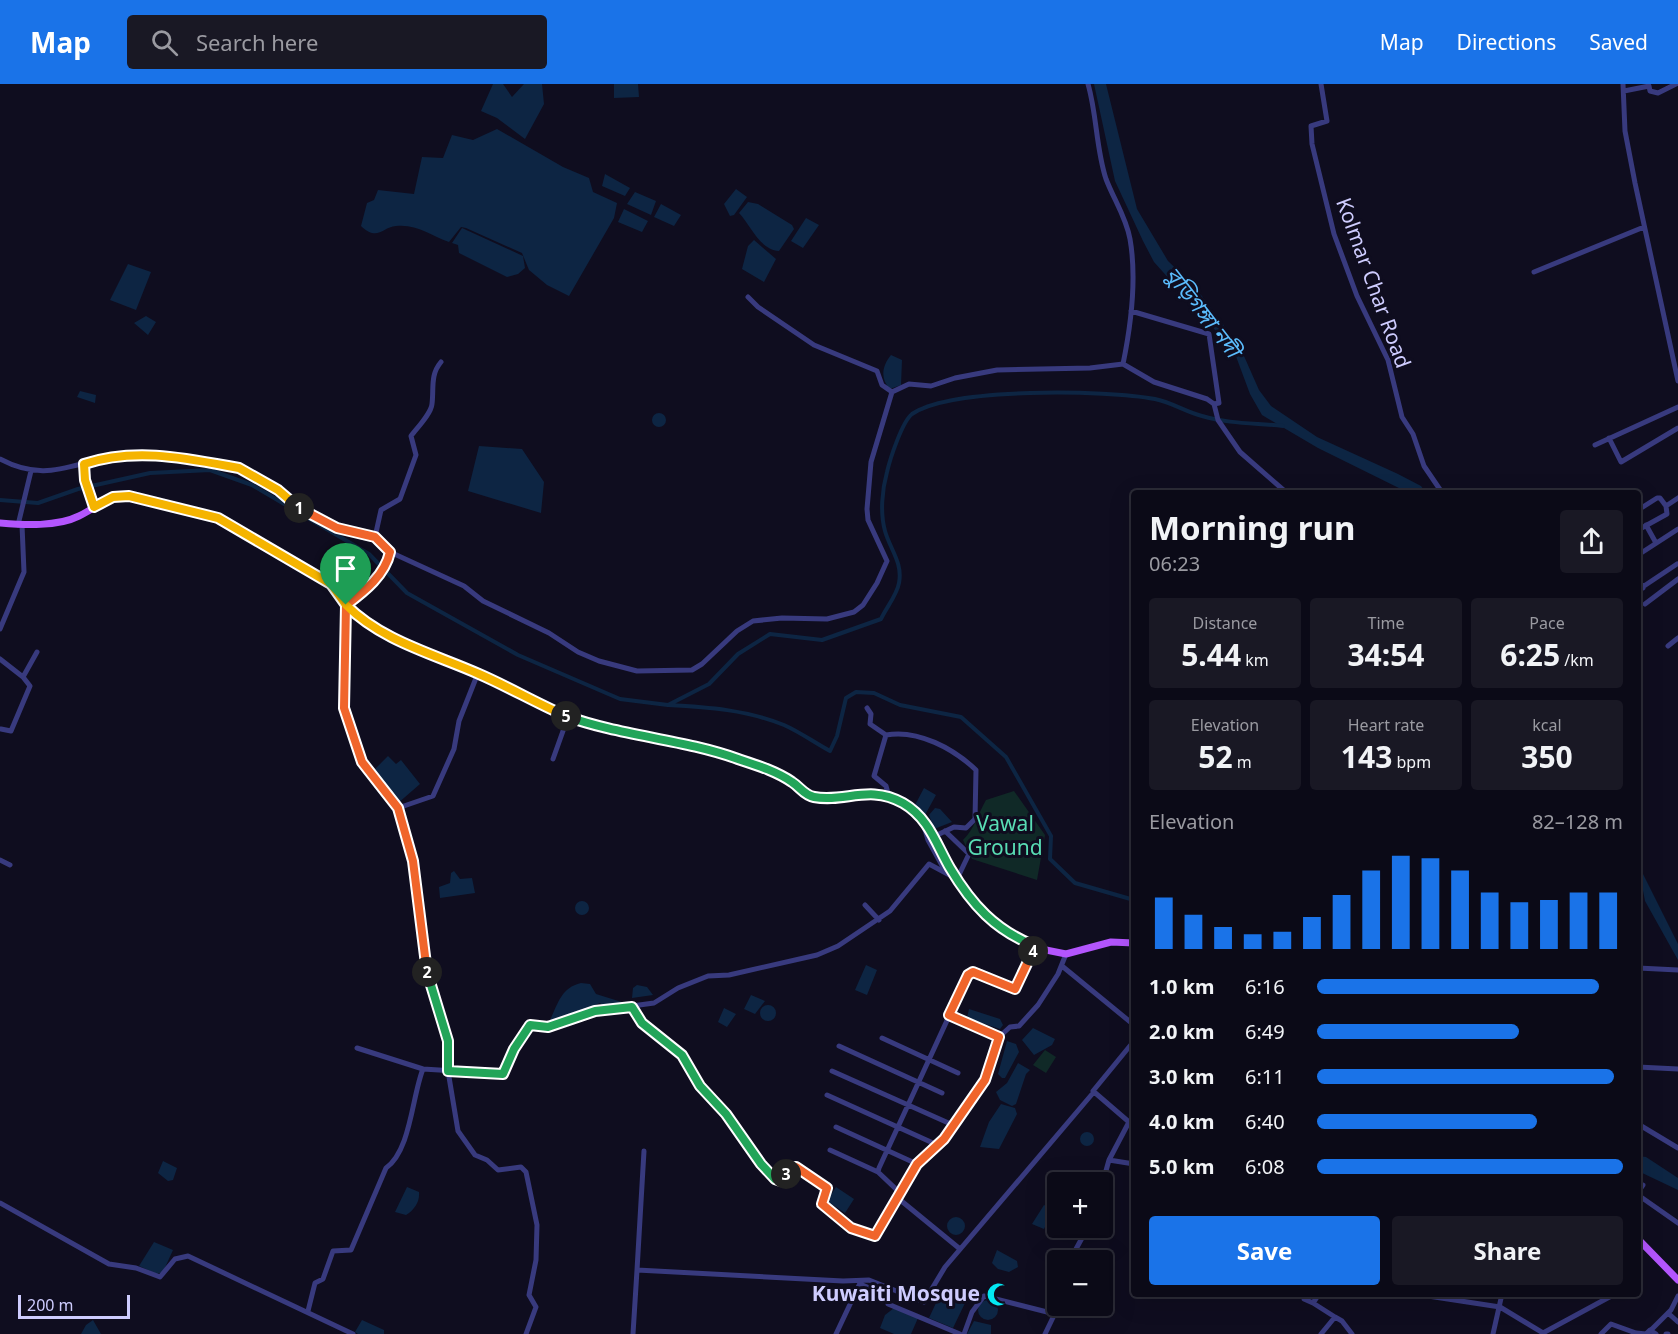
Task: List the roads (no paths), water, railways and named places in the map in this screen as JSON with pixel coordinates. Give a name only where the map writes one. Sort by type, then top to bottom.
[{"type":"main road","points":[[0,523],[20,525],[60,522],[79,516],[113,497],[129,496],[218,518],[331,584],[346,605],[361,620],[390,637],[478,674],[568,717],[735,758],[780,775],[815,798],[872,794],[889,797],[913,809],[922,819],[957,879],[1000,930],[1035,946],[1066,954],[1111,942],[1131,943]]},
{"type":"main road","points":[[1641,1242],[1678,1280]]},
{"type":"street","points":[[1088,84],[1106,178],[1125,220],[1130,240],[1131,311],[1123,364]]},
{"type":"street","name":"Kolmar Char Road","points":[[1322,84],[1327,121],[1311,126],[1312,144],[1334,234],[1357,296],[1388,360],[1402,417],[1413,434],[1424,466],[1440,490]]},
{"type":"street","points":[[1676,84],[1658,93],[1650,91],[1649,86],[1623,87],[1626,136],[1678,381]]},
{"type":"street","points":[[1534,272],[1644,227]]},
{"type":"street","points":[[748,297],[758,307],[814,345],[877,371],[882,385],[892,392]]},
{"type":"street","points":[[1131,311],[1209,334],[1219,403],[1214,407]]},
{"type":"street","points":[[375,537],[381,510],[397,502],[405,486],[416,455],[411,436],[432,406],[431,385],[435,371],[441,362]]},
{"type":"street","points":[[0,459],[17,468],[49,472],[126,455],[150,454],[239,468],[278,490],[292,504],[324,522],[350,533],[375,537],[390,552],[464,586],[483,601],[599,661],[637,670],[692,670],[737,631],[753,621],[782,618],[826,619],[854,612],[863,605],[877,583],[886,561],[868,520],[871,462],[892,392],[909,384],[931,386],[955,378],[997,370],[1090,368],[1123,364],[1154,382],[1207,399],[1240,452],[1283,490]]},
{"type":"street","points":[[1595,445],[1678,407]]},
{"type":"street","points":[[1610,438],[1621,462],[1678,429]]},
{"type":"street","points":[[84,464],[85,480],[94,507]]},
{"type":"street","points":[[0,629],[24,572],[20,525],[31,471]]},
{"type":"street","points":[[1641,508],[1659,498],[1666,506],[1667,514],[1641,528]]},
{"type":"street","points":[[1666,506],[1678,498]]},
{"type":"street","points":[[1646,525],[1656,543]]},
{"type":"street","points":[[1641,553],[1678,529]]},
{"type":"street","points":[[390,552],[385,566],[368,589],[346,605],[344,708],[362,762],[398,808],[413,861],[427,971],[448,1041],[448,1071],[459,1131],[475,1155],[487,1160],[498,1170],[521,1167],[526,1172],[537,1225],[536,1260],[530,1295],[536,1307],[526,1334]]},
{"type":"street","points":[[1641,589],[1678,564]]},
{"type":"street","points":[[1645,604],[1678,579]]},
{"type":"street","points":[[1668,646],[1678,638]]},
{"type":"street","points":[[22,677],[37,652]]},
{"type":"street","points":[[0,659],[30,686],[11,730],[1,729]]},
{"type":"street","points":[[398,808],[433,796],[454,749],[459,721],[478,674]]},
{"type":"street","points":[[867,708],[871,714],[870,724],[886,735],[906,735],[928,741],[958,753],[976,770],[975,819],[966,828],[945,831],[933,840],[939,863],[946,872]]},
{"type":"street","points":[[553,759],[568,717]]},
{"type":"street","points":[[886,735],[874,776],[886,786],[889,797]]},
{"type":"street","points":[[357,1048],[423,1069],[503,1074],[514,1049],[530,1025],[548,1027],[595,1011],[654,1003],[678,987],[708,976],[729,975],[817,955],[838,946],[890,911],[929,864],[957,879],[968,856],[945,831]]},
{"type":"street","points":[[0,860],[10,864]]},
{"type":"street","points":[[865,905],[879,920]]},
{"type":"street","points":[[878,1172],[970,972],[1015,989],[1035,946]]},
{"type":"street","points":[[632,1007],[642,1023],[682,1055],[700,1086],[775,1179],[781,1181],[792,1167],[796,1167],[827,1188],[822,1204],[851,1228],[875,1236],[917,1164],[944,1139],[985,1080],[999,1037],[1010,1027],[1019,1026],[1038,1005],[1062,966],[1066,954]]},
{"type":"street","points":[[1062,966],[1131,1023]]},
{"type":"street","points":[[1641,968],[1678,969]]},
{"type":"street","points":[[949,1015],[999,1037]]},
{"type":"street","points":[[882,1038],[958,1073]]},
{"type":"street","points":[[637,1270],[860,1282],[869,1280],[924,1302],[934,1283],[960,1249],[1094,1093],[1094,1089],[1131,1045]]},
{"type":"street","points":[[839,1046],[942,1093]]},
{"type":"street","points":[[1641,1067],[1678,1069]]},
{"type":"street","points":[[308,1311],[315,1283],[323,1279],[333,1251],[352,1248],[386,1168],[394,1160],[406,1131],[423,1069]]},
{"type":"street","points":[[832,1071],[953,1125]]},
{"type":"street","points":[[1094,1093],[1131,1120],[1109,1160],[1106,1172]]},
{"type":"street","points":[[827,1095],[933,1143]]},
{"type":"street","points":[[1641,1126],[1678,1148]]},
{"type":"street","points":[[836,1127],[917,1164]]},
{"type":"street","points":[[830,1150],[878,1172],[897,1190],[898,1195],[960,1249]]},
{"type":"street","points":[[633,1334],[644,1151]]},
{"type":"street","points":[[1109,1160],[1131,1164]]},
{"type":"street","points":[[1641,1196],[1678,1223]]},
{"type":"street","points":[[0,1203],[109,1264],[136,1268],[160,1277],[175,1259],[188,1256],[353,1334]]},
{"type":"street","points":[[836,1334],[860,1282]]},
{"type":"street","points":[[860,1282],[888,1296],[888,1304],[962,1334],[972,1312],[984,1296],[1047,1312]]},
{"type":"street","points":[[1601,1334],[1611,1324],[1646,1334],[1668,1313],[1678,1296]]},
{"type":"street","points":[[1304,1297],[1342,1321],[1352,1334]]},
{"type":"street","points":[[1313,1303],[1317,1297]]},
{"type":"street","points":[[1435,1297],[1500,1307],[1543,1334],[1610,1297]]},
{"type":"street","points":[[1493,1334],[1502,1297]]},
{"type":"street","points":[[1668,1313],[1678,1322]]},
{"type":"street","points":[[1045,1334],[1054,1316]]},
{"type":"street","points":[[1321,1334],[1335,1317]]},
{"type":"street","points":[[1649,1332],[1656,1334]]},
{"type":"water","points":[[493,84],[503,84],[512,97],[524,84],[542,84],[544,104],[525,139],[497,118],[481,111]]},
{"type":"water","points":[[614,84],[638,84],[639,97],[614,98]]},
{"type":"water","name":"বুড়িগঙ্গা নদী","points":[[1094,84],[1106,84],[1137,209],[1168,261],[1195,287],[1240,347],[1259,390],[1271,406],[1317,437],[1398,474],[1421,486],[1424,490],[1403,490],[1318,448],[1262,415],[1250,394],[1234,351],[1154,262],[1115,181]]},
{"type":"water","points":[[497,129],[563,167],[589,178],[593,192],[617,203],[614,218],[569,296],[547,285],[529,270],[522,253],[466,228],[461,227],[449,242],[411,227],[396,226],[372,233],[361,226],[367,203],[374,200],[378,190],[414,194],[422,157],[443,158],[452,135],[473,140]]},
{"type":"water","points":[[605,174],[630,188],[625,196],[602,186]]},
{"type":"water","points":[[736,189],[747,197],[734,215],[730,216],[724,204]]},
{"type":"water","points":[[635,192],[656,201],[651,215],[627,204]]},
{"type":"water","points":[[748,202],[758,204],[792,225],[794,229],[779,251],[772,250],[761,242],[739,213]]},
{"type":"water","points":[[661,204],[681,215],[674,226],[654,217]]},
{"type":"water","points":[[624,209],[648,221],[642,232],[618,222]]},
{"type":"water","points":[[806,218],[819,225],[803,248],[791,241]]},
{"type":"water","points":[[462,228],[523,256],[525,268],[518,274],[507,277],[459,253],[458,245],[452,243]]},
{"type":"water","points":[[754,240],[776,259],[764,282],[742,269],[748,246]]},
{"type":"water","points":[[128,264],[151,272],[136,310],[110,300]]},
{"type":"water","points":[[146,316],[156,322],[148,335],[134,323]]},
{"type":"water","points":[[891,355],[902,360],[901,385],[890,389],[883,372]]},
{"type":"water","points":[[80,391],[96,395],[95,403],[77,397]]},
{"type":"water","points":[[659,413],[664,415],[666,420],[664,425],[659,427],[654,425],[652,420],[654,415]]},
{"type":"water","points":[[479,446],[522,449],[544,482],[541,513],[468,491]]},
{"type":"water","points":[[388,756],[396,764],[401,760],[420,784],[397,804],[373,771]]},
{"type":"water","points":[[924,788],[936,795],[925,815],[915,805]]},
{"type":"water","points":[[935,808],[940,809],[952,822],[934,829],[929,815]]},
{"type":"water","points":[[1641,870],[1678,944],[1678,960],[1645,901]]},
{"type":"water","points":[[454,871],[460,879],[472,878],[475,893],[440,898],[439,887],[450,883],[451,873]]},
{"type":"water","points":[[582,901],[587,903],[589,908],[587,913],[582,915],[577,913],[575,908],[577,903]]},
{"type":"water","points":[[866,965],[877,970],[867,995],[855,990]]},
{"type":"water","points":[[590,984],[596,994],[628,1004],[604,1007],[600,1003],[593,1006],[592,1011],[549,1022],[564,993],[574,985]]},
{"type":"water","points":[[637,985],[647,987],[653,995],[632,998],[633,988]]},
{"type":"water","points":[[751,995],[765,1001],[755,1014],[744,1009]]},
{"type":"water","points":[[768,1005],[776,1013],[768,1021],[760,1013]]},
{"type":"water","points":[[724,1008],[736,1014],[727,1027],[718,1022]]},
{"type":"water","points":[[969,1009],[1000,1019],[1003,1025],[1000,1029],[967,1018]]},
{"type":"water","points":[[1033,1028],[1055,1039],[1052,1045],[1034,1055],[1022,1040]]},
{"type":"water","points":[[1007,1041],[1016,1044],[1019,1052],[1005,1078],[1002,1078],[998,1074]]},
{"type":"water","points":[[1018,1063],[1030,1070],[1026,1074],[1016,1104],[1012,1106],[1000,1100],[996,1092],[1007,1083]]},
{"type":"water","points":[[1001,1104],[1015,1108],[1017,1114],[999,1149],[980,1147],[989,1122]]},
{"type":"water","points":[[1087,1132],[1092,1134],[1094,1139],[1092,1144],[1087,1146],[1082,1144],[1080,1139],[1082,1134]]},
{"type":"water","points":[[1641,1156],[1646,1157],[1678,1178],[1678,1190],[1641,1172]]},
{"type":"water","points":[[163,1161],[177,1168],[173,1180],[168,1181],[158,1173]]},
{"type":"water","points":[[407,1187],[419,1192],[419,1199],[412,1211],[406,1215],[395,1212]]},
{"type":"water","points":[[836,1187],[854,1199],[845,1213],[827,1201]]},
{"type":"water","points":[[1044,1205],[1047,1206],[1047,1223],[1044,1229],[1032,1224]]},
{"type":"water","points":[[956,1217],[962,1220],[965,1226],[962,1232],[956,1235],[950,1232],[947,1226],[950,1220]]},
{"type":"water","points":[[154,1242],[173,1250],[163,1272],[157,1274],[139,1266]]},
{"type":"water","points":[[997,1250],[1017,1261],[1018,1267],[1009,1272],[998,1269],[992,1263]]},
{"type":"water","points":[[942,1290],[966,1301],[953,1328],[929,1318]]},
{"type":"water","points":[[988,1300],[995,1303],[998,1310],[995,1317],[988,1320],[981,1317],[978,1310],[981,1303]]},
{"type":"water","points":[[894,1308],[918,1318],[911,1334],[894,1334],[880,1328],[885,1315]]},
{"type":"water","points":[[93,1320],[101,1334],[81,1334],[86,1325]]},
{"type":"water","points":[[362,1320],[384,1330],[384,1334],[358,1334],[355,1332]]},
{"type":"water","points":[[974,1321],[991,1325],[991,1334],[967,1334]]},
{"type":"waterway","points":[[0,500],[38,503],[78,489],[150,473],[210,470],[252,485],[369,554],[407,593],[518,655],[620,699],[668,705],[709,684],[738,654],[770,634],[822,640],[881,619],[896,592],[900,576],[898,563],[883,524],[884,486],[897,441],[912,414],[932,405],[993,395],[1102,394],[1155,399],[1222,421],[1283,426]]},
{"type":"waterway","points":[[668,705],[713,708],[756,716],[790,728],[830,751],[837,736],[846,698],[856,692],[874,693],[900,705],[961,717],[1006,757],[1051,836],[1050,859],[1075,883],[1131,899]]},
{"type":"place","name":"Kuwaiti Mosque","points":[[998,1294]]},
{"type":"park label","name":"Vawal Ground","points":[[1005,836]]}]
